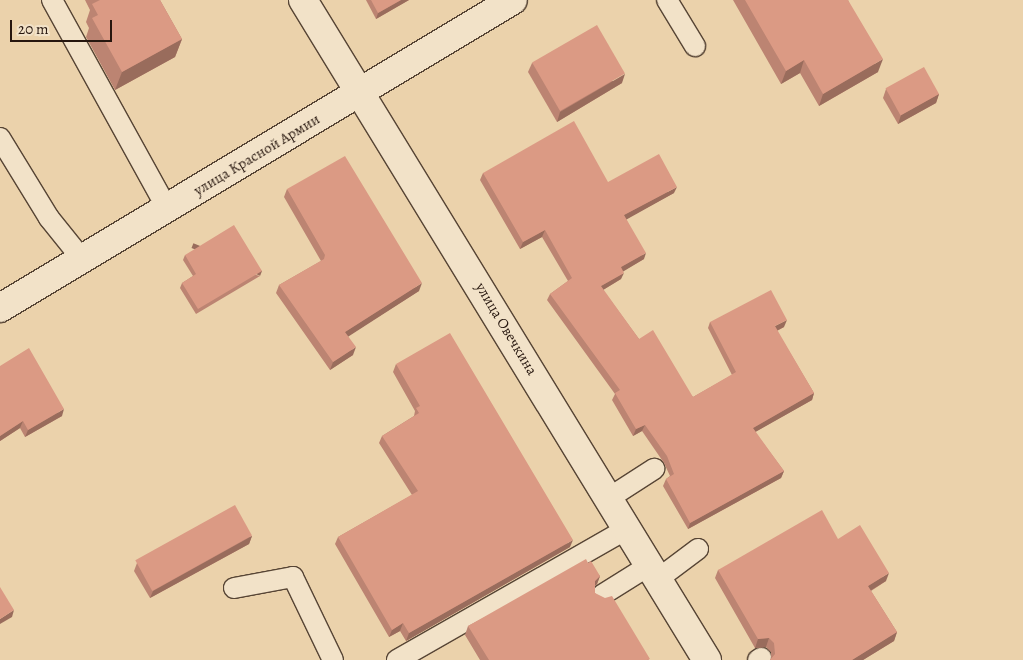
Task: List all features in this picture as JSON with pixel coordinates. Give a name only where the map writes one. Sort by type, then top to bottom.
[{"type":"street","name":"улица Овечкина","points":[[303,0],[628,528],[707,660]]},
{"type":"street","name":"улица Красной Армии","points":[[0,308],[513,0]]},
{"type":"lane","points":[[52,0],[167,208]]},
{"type":"lane","points":[[667,0],[695,46]]},
{"type":"lane","points":[[0,138],[49,218],[82,259]]},
{"type":"lane","points":[[609,498],[654,469]]},
{"type":"lane","points":[[397,660],[628,528]]},
{"type":"lane","points":[[602,595],[654,572],[698,549]]},
{"type":"lane","points":[[234,588],[293,577],[333,660]]},
{"type":"building","points":[[100,0],[160,0],[182,39],[122,72],[92,18],[98,15],[92,4]]},
{"type":"building","points":[[371,0],[401,0],[378,13]]},
{"type":"building","points":[[745,0],[848,0],[883,59],[823,94],[804,60],[786,71]]},
{"type":"building","points":[[597,25],[625,73],[560,111],[532,62]]},
{"type":"building","points":[[924,67],[939,94],[901,115],[886,88]]},
{"type":"building","points":[[574,121],[608,182],[659,154],[677,187],[624,215],[646,253],[621,267],[624,273],[601,286],[639,339],[653,330],[693,397],[736,372],[710,322],[771,290],[787,320],[775,326],[814,393],[753,428],[784,471],[690,523],[666,479],[674,474],[667,456],[645,425],[636,429],[615,393],[620,390],[550,294],[572,278],[545,230],[523,242],[483,173]]},
{"type":"building","points":[[345,156],[422,283],[345,332],[356,347],[333,362],[279,285],[324,259],[325,255],[287,189]]},
{"type":"building","points":[[234,225],[262,271],[198,309],[182,283],[196,274],[185,255]]},
{"type":"building","points":[[450,333],[573,540],[409,633],[403,623],[392,630],[338,537],[418,491],[382,436],[419,413],[416,408],[420,406],[396,364]]},
{"type":"building","points":[[29,348],[64,409],[28,430],[23,421],[0,436],[0,366]]},
{"type":"building","points":[[235,505],[252,536],[152,591],[135,560]]},
{"type":"building","points":[[822,510],[838,539],[860,525],[889,573],[868,586],[897,632],[852,660],[770,660],[775,654],[774,643],[769,638],[758,639],[718,570]]},
{"type":"building","points":[[586,559],[588,563],[591,561],[600,576],[595,581],[595,593],[605,598],[612,596],[650,659],[489,660],[468,626]]},
{"type":"building","points":[[0,587],[14,610],[0,619]]}]
